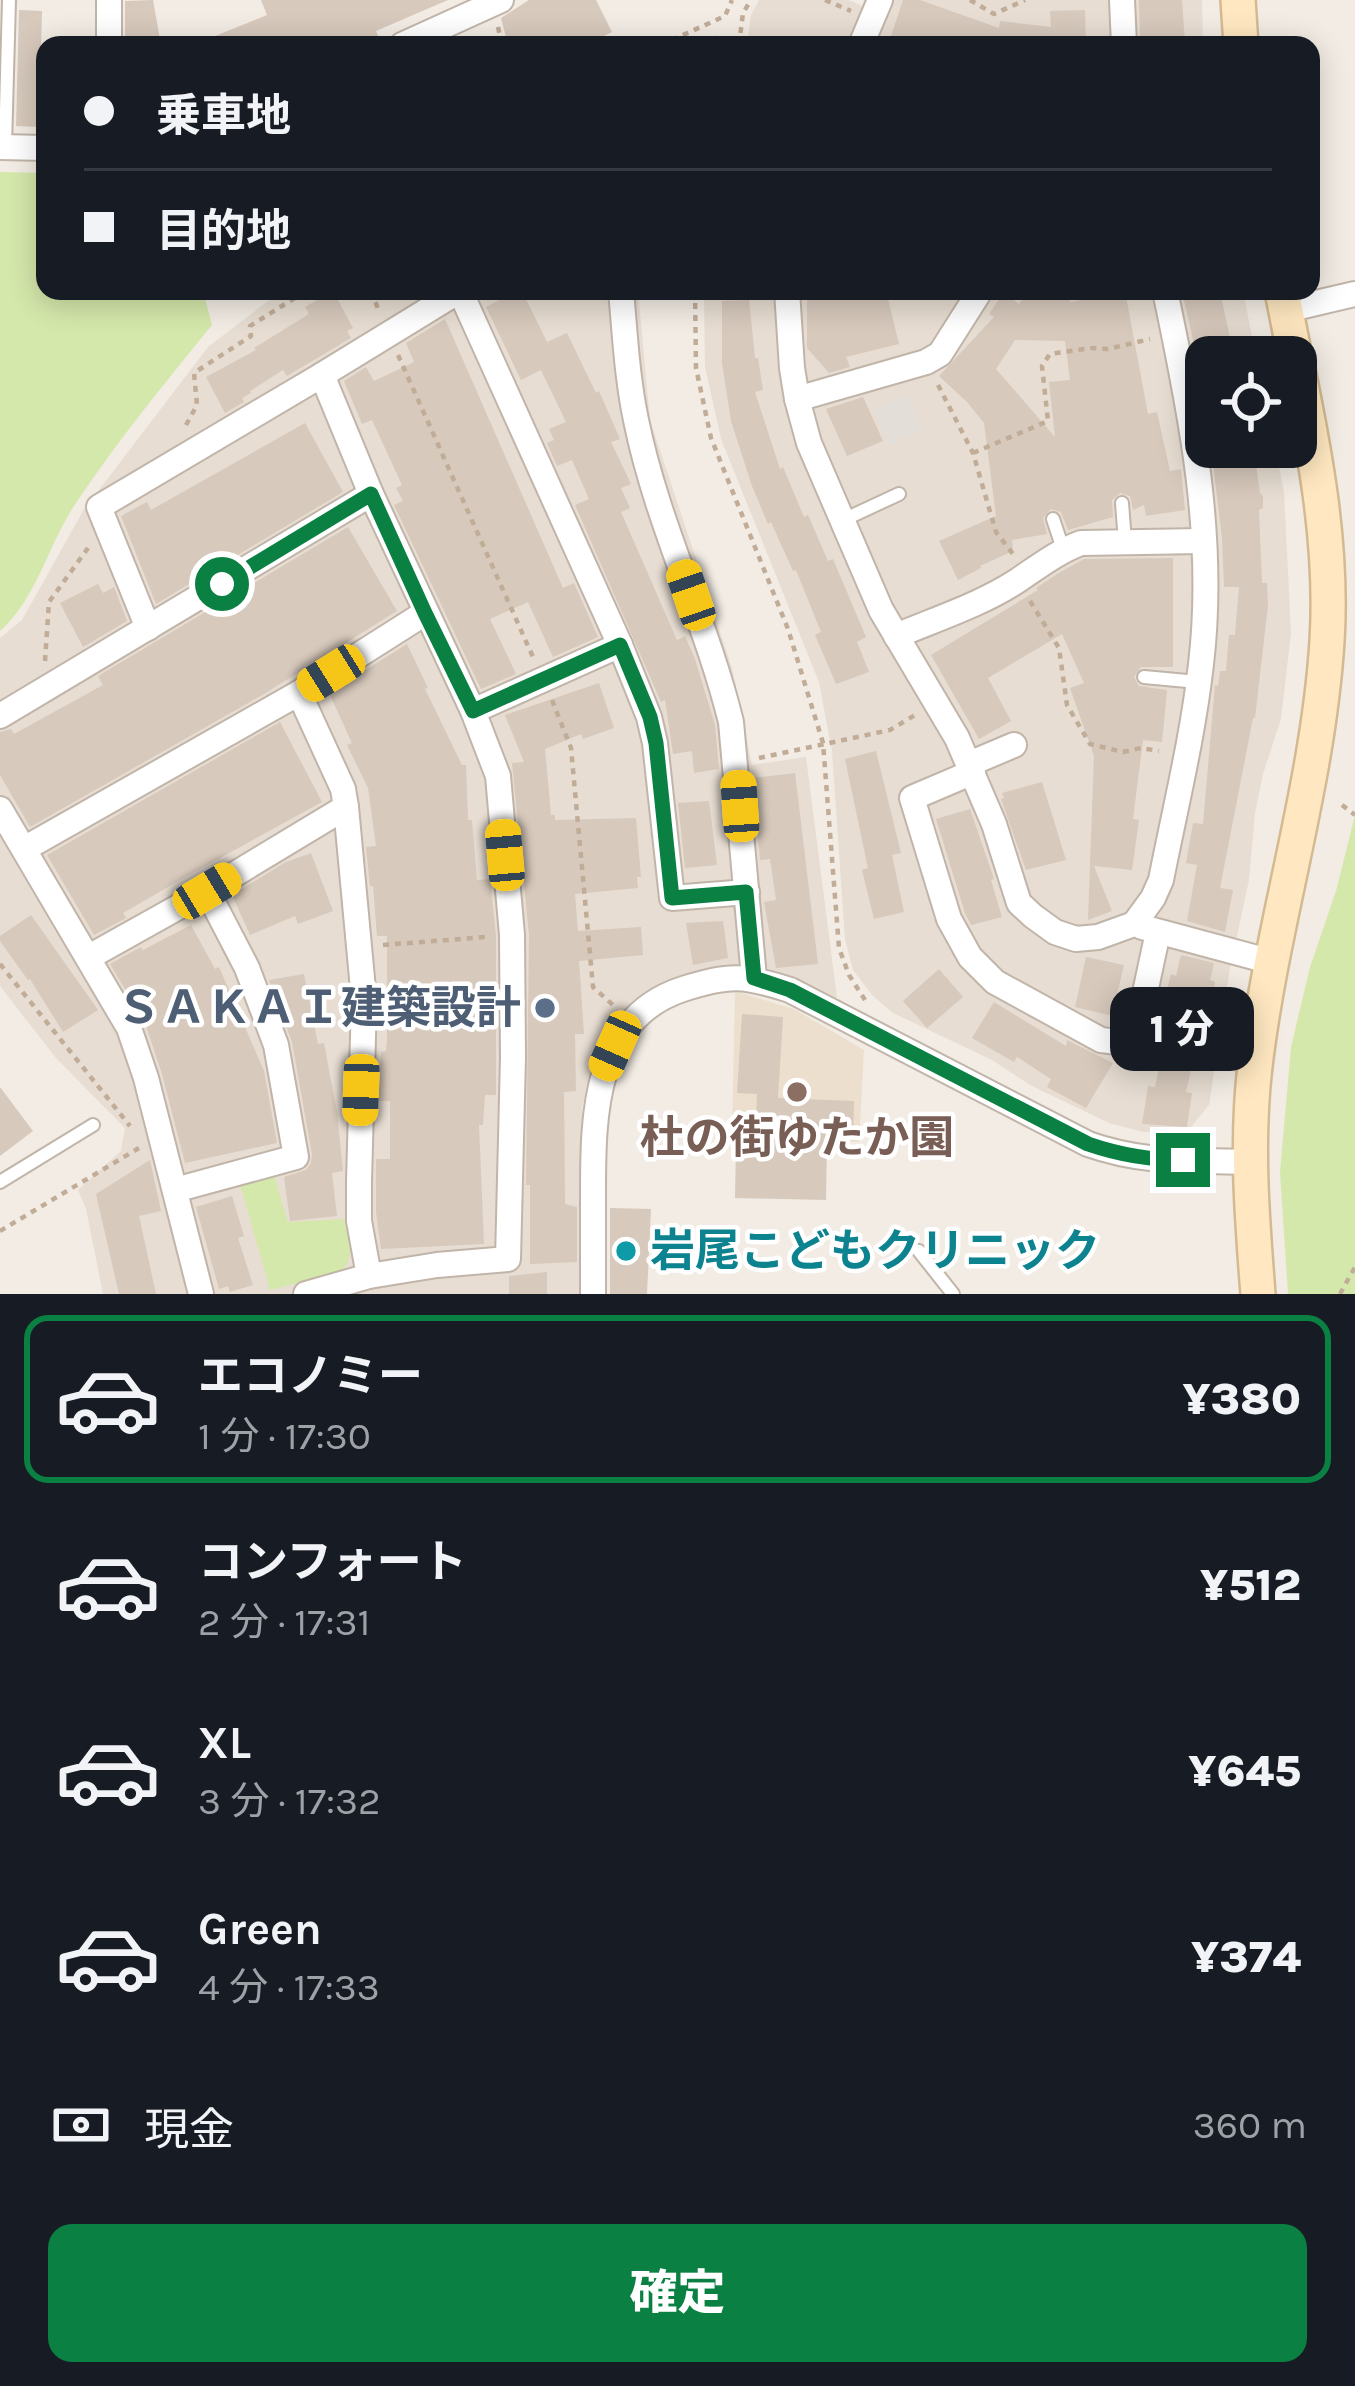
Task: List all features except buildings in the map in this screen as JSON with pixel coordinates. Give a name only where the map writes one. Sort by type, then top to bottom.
[{"type":"street","points":[[109,0],[109,36]]},
{"type":"street","points":[[422,36],[501,0]]},
{"type":"street","points":[[865,36],[880,0]]},
{"type":"street","points":[[1122,0],[1124,36]]},
{"type":"street","points":[[1238,0],[1240,36]]},
{"type":"street","points":[[2,147],[36,148]]},
{"type":"street","points":[[1320,297],[1355,294]]},
{"type":"street","points":[[148,628],[99,507],[444,300]]},
{"type":"street","points":[[463,300],[650,717],[672,898],[746,892]]},
{"type":"street","points":[[622,300],[637,424],[731,722],[754,978]]},
{"type":"street","points":[[787,300],[788,344],[809,442],[881,610],[957,737],[994,824],[1019,902],[1055,932],[1076,939],[1146,928],[1272,962]]},
{"type":"street","points":[[797,399],[926,362],[940,354],[974,300]]},
{"type":"street","points":[[1014,745],[912,798],[949,919],[970,957],[995,982],[1101,1040],[1134,1044],[1146,928],[1161,880],[1185,755],[1198,682],[1204,606],[1196,448],[1167,300]]},
{"type":"street","points":[[1284,301],[1291,336]]},
{"type":"street","points":[[313,1293],[369,1276],[508,1259],[513,1057],[512,935],[498,776],[322,375]]},
{"type":"street","points":[[1258,1294],[1250,1162],[1255,1062],[1316,741],[1327,643],[1325,536],[1316,468]]},
{"type":"street","points":[[0,716],[371,494]]},
{"type":"street","points":[[896,636],[1022,577],[1081,543],[1203,541]]},
{"type":"street","points":[[24,849],[299,693],[425,613]]},
{"type":"street","points":[[473,711],[620,645]]},
{"type":"street","points":[[299,693],[343,789],[346,807],[364,1000],[359,1221],[369,1276]]},
{"type":"street","points":[[88,957],[346,807]]},
{"type":"street","points":[[0,809],[129,1028],[201,1294]]},
{"type":"street","points":[[176,1190],[296,1157],[276,1046],[247,968],[207,891]]},
{"type":"street","points":[[593,1294],[594,1114],[615,1046],[631,1021],[673,992],[735,976],[790,990],[1088,1144],[1146,1160],[1250,1162]]},
{"type":"lane","points":[[2,147],[9,0]]},
{"type":"lane","points":[[842,520],[899,494]]},
{"type":"lane","points":[[1122,502],[1125,542]]},
{"type":"lane","points":[[1054,519],[1063,550]]},
{"type":"lane","points":[[1144,677],[1198,682]]},
{"type":"lane","points":[[0,1182],[92,1125]]},
{"type":"lane","points":[[919,1251],[953,1294]]},
{"type":"path","points":[[681,36],[725,16],[732,0]]},
{"type":"path","points":[[740,36],[742,13],[752,0]]},
{"type":"path","points":[[970,0],[994,14],[1025,0]]},
{"type":"path","points":[[183,456],[176,442],[197,405],[194,373],[250,336],[250,326],[292,300]]},
{"type":"path","points":[[695,300],[696,368],[710,438],[788,629],[823,743],[839,948],[869,1007]]},
{"type":"path","points":[[973,453],[1048,421],[1042,366],[1050,354],[1108,349],[1174,334]]},
{"type":"path","points":[[926,362],[973,453],[996,532],[1059,648],[1067,705],[1090,744],[1123,752],[1141,748],[1185,755]]},
{"type":"path","points":[[41,691],[49,602],[80,562],[103,521]]},
{"type":"path","points":[[772,755],[890,730],[935,702]]},
{"type":"path","points":[[1342,805],[1355,815]]},
{"type":"path","points":[[360,946],[512,935]]},
{"type":"path","points":[[0,964],[142,1146],[0,1231]]},
{"type":"path","points":[[1340,1294],[1355,1267]]},
{"type":"shaded area","points":[[759,0],[849,0],[862,6],[864,0],[1202,0],[1203,36],[748,36]]},
{"type":"shaded area","points":[[269,300],[639,300],[650,420],[732,668],[752,765],[806,757],[837,998],[766,968],[734,965],[701,970],[661,984],[632,1005],[604,1037],[582,1109],[585,1294],[103,1294],[78,1190],[121,1151],[125,1128],[56,1058],[0,986],[0,638],[22,620],[83,511],[208,347]]},
{"type":"shaded area","points":[[704,300],[1245,300],[1252,336],[1185,336],[1185,468],[1279,468],[1291,633],[1281,719],[1255,813],[1249,880],[1209,1105],[1186,1133],[1143,1132],[1109,1123],[1030,1085],[992,1060],[893,1013],[853,970],[845,939],[832,751],[819,682],[721,439],[705,367]]},
{"type":"shaded area","points":[[907,396],[924,431],[889,445],[872,410]]},
{"type":"shaded area","name":"杜の街ゆたか園","points":[[735,991],[794,1009],[864,1050],[859,1142],[732,1135]]},
{"type":"green space","points":[[0,172],[36,173],[36,300],[205,300],[212,325],[92,480],[66,519],[24,602],[0,631]]},
{"type":"green space","points":[[1355,815],[1355,1294],[1288,1294],[1280,1172],[1291,1047]]},
{"type":"green space","points":[[274,1175],[288,1222],[344,1219],[350,1254],[340,1272],[270,1290],[240,1184]]},
{"type":"place","name":"ＳＡＫＡＩ建築設計","points":[[545,1008]]},
{"type":"place","name":"杜の街ゆたか園","points":[[797,1092]]},
{"type":"place","name":"岩尾こどもクリニック","points":[[626,1251]]},
{"type":"route","points":[[222,584],[371,494],[473,711],[620,645],[656,743],[672,898],[746,892],[754,978],[790,990],[1088,1144],[1146,1160],[1183,1160]]}]
